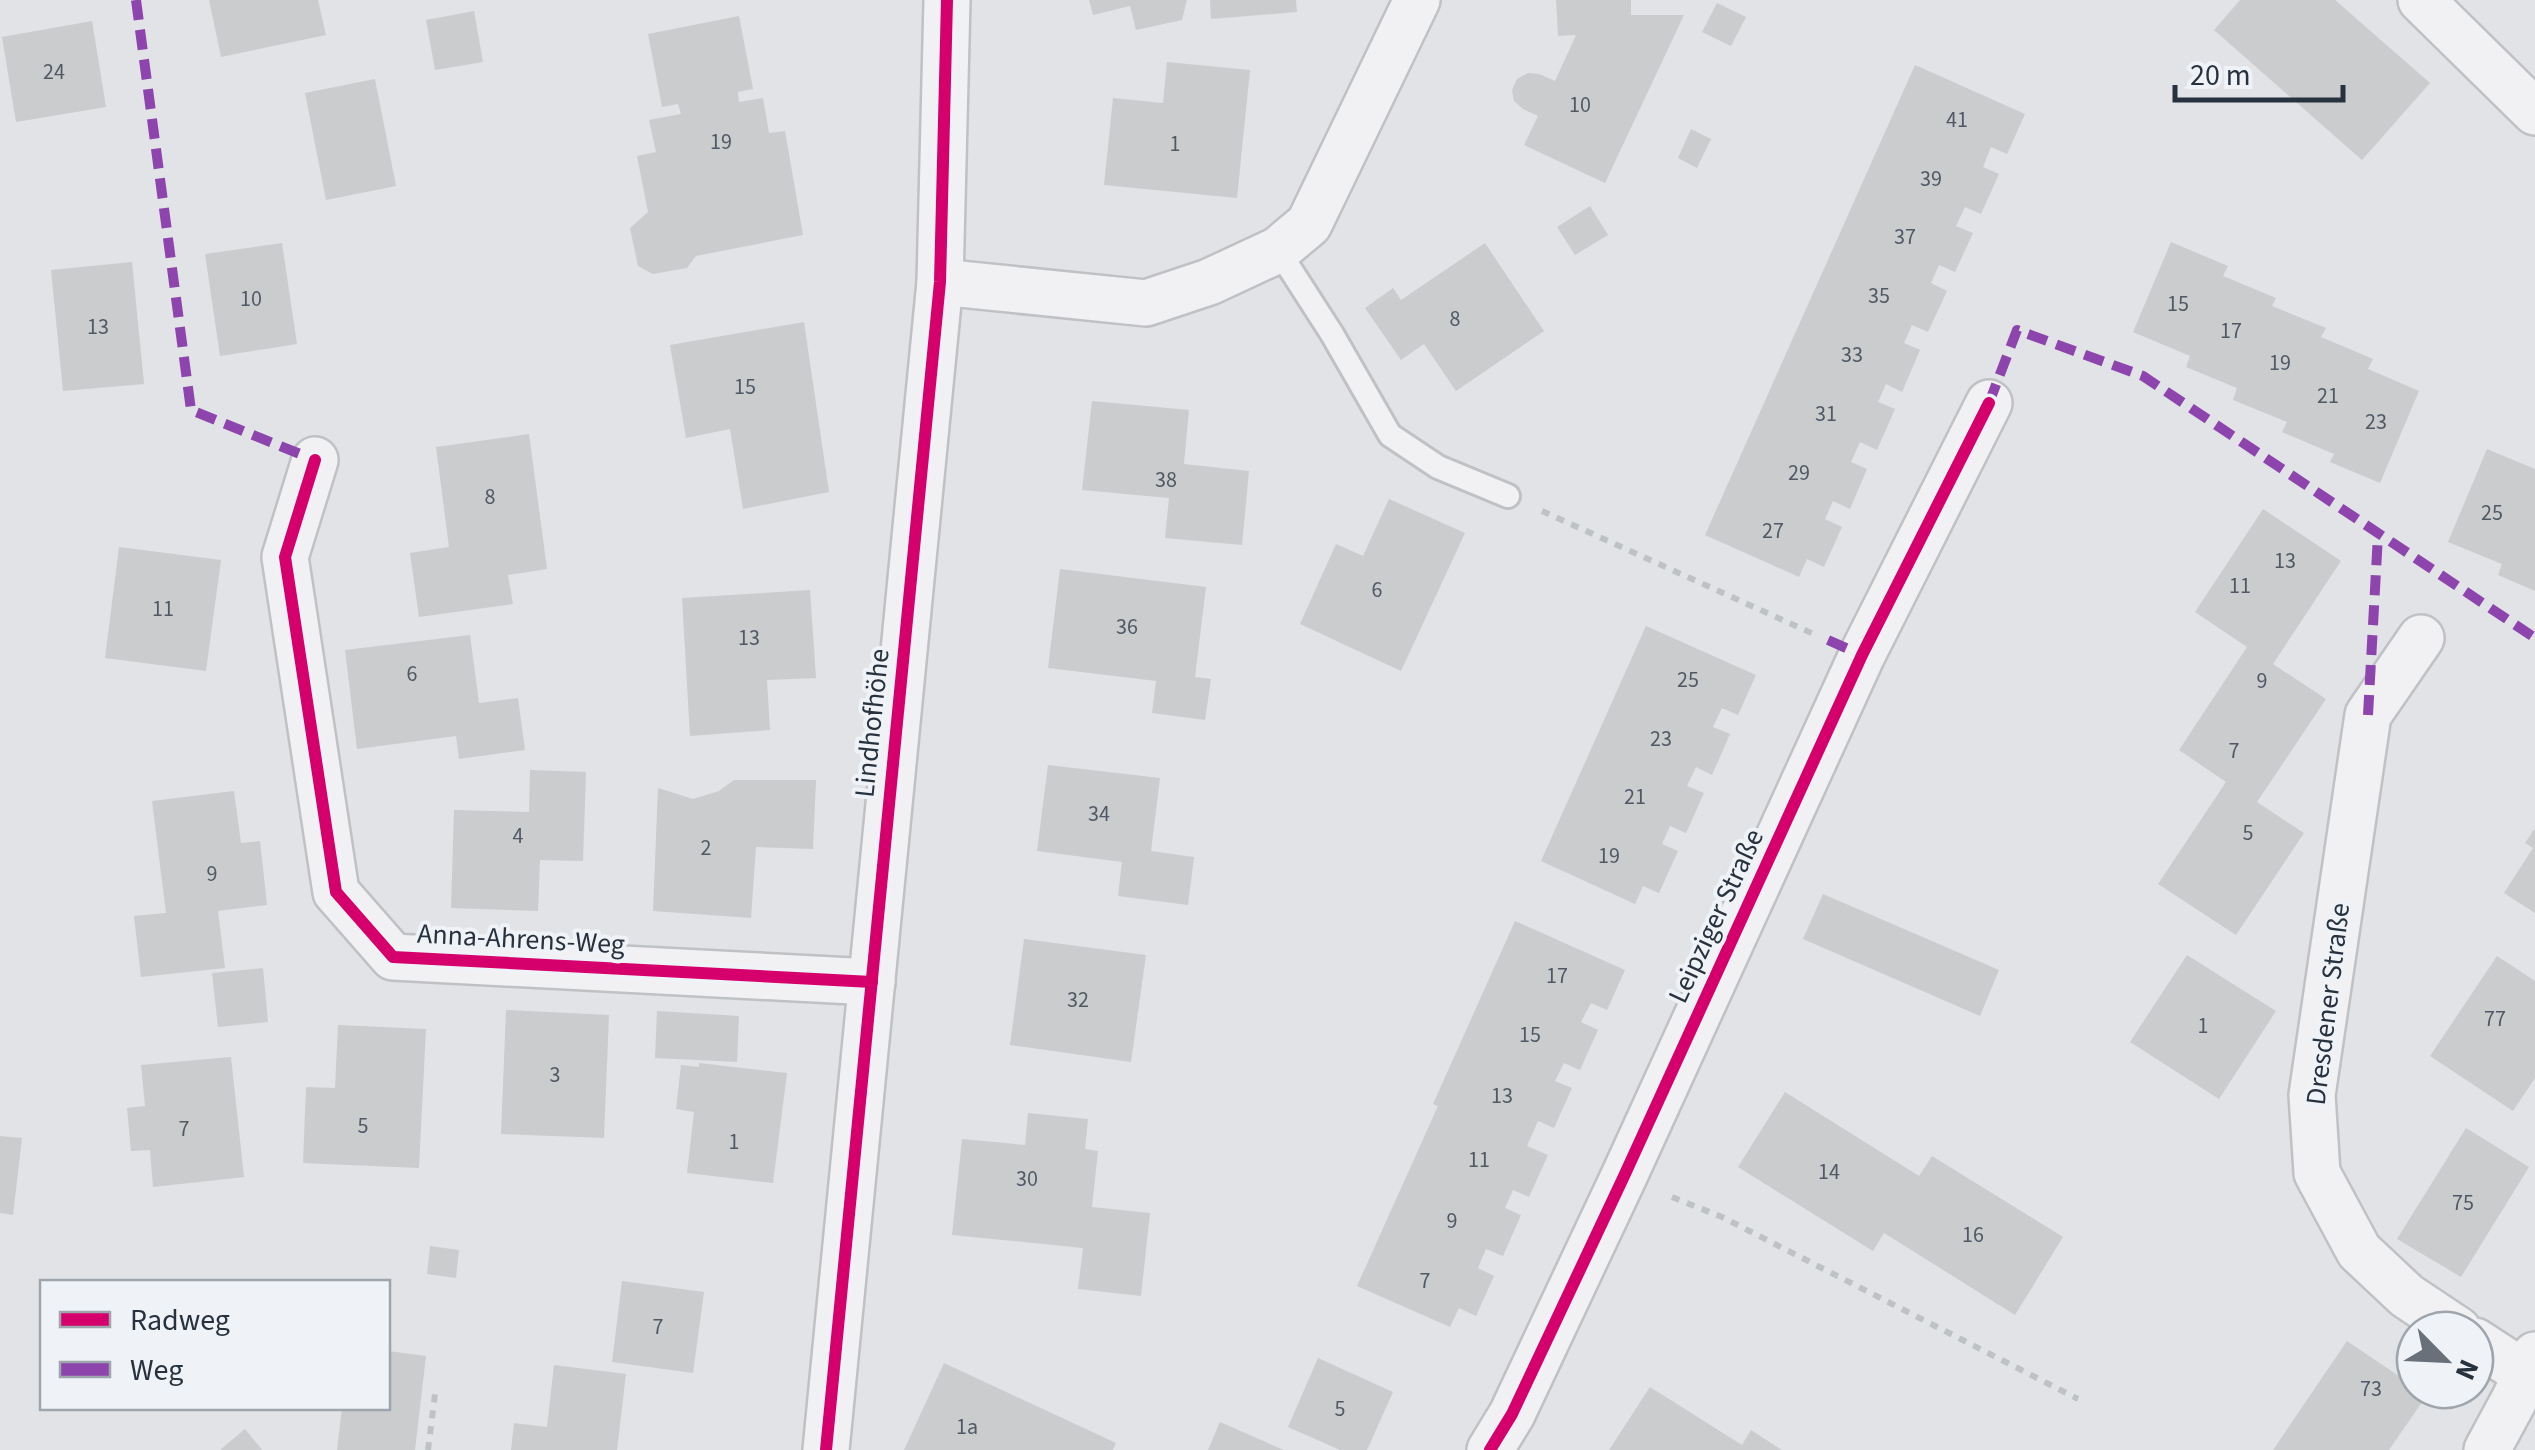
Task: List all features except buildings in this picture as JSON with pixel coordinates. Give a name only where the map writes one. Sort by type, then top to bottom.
[{"type":"street","name":"Lindhofhöhe","points":[[826,1450],[940,282],[947,0]]},
{"type":"street","points":[[940,282],[1146,303],[1209,282],[1278,250],[1309,224],[1417,0]]},
{"type":"street","points":[[2421,0],[2535,112]]},
{"type":"street","name":"Leipziger Straße","points":[[1490,1450],[1512,1414],[1617,1191],[1862,655],[1989,403]]},
{"type":"street","name":"Anna-Ahrens-Weg","points":[[315,460],[285,557],[336,892],[393,957],[872,982]]},
{"type":"street","name":"Dresdener Straße","points":[[2422,638],[2368,715],[2312,1095],[2317,1173],[2359,1251],[2406,1296],[2427,1310]]},
{"type":"street","points":[[2487,1450],[2531,1365],[2495,1350]]},
{"type":"lane","points":[[1278,250],[1390,436],[1438,467],[1508,496]]},
{"type":"path","points":[[1508,496],[1828,640]]},
{"type":"path","points":[[1688,1204],[1722,1217],[2078,1399]]},
{"type":"path","points":[[428,1450],[435,1394]]},
{"type":"marked path","points":[[136,0],[191,410],[315,460],[313,467]]},
{"type":"marked path","points":[[1989,403],[2017,330],[2143,376],[2535,638]]},
{"type":"marked path","points":[[2368,715],[2378,535]]},
{"type":"marked path","points":[[1828,640],[1862,655]]},
{"type":"cycle path","points":[[826,1450],[940,282],[947,0]]},
{"type":"cycle path","points":[[1490,1450],[1512,1414],[1625,1174],[1862,655],[1989,403]]},
{"type":"cycle path","points":[[315,460],[285,557],[336,892],[393,957],[872,982]]}]
